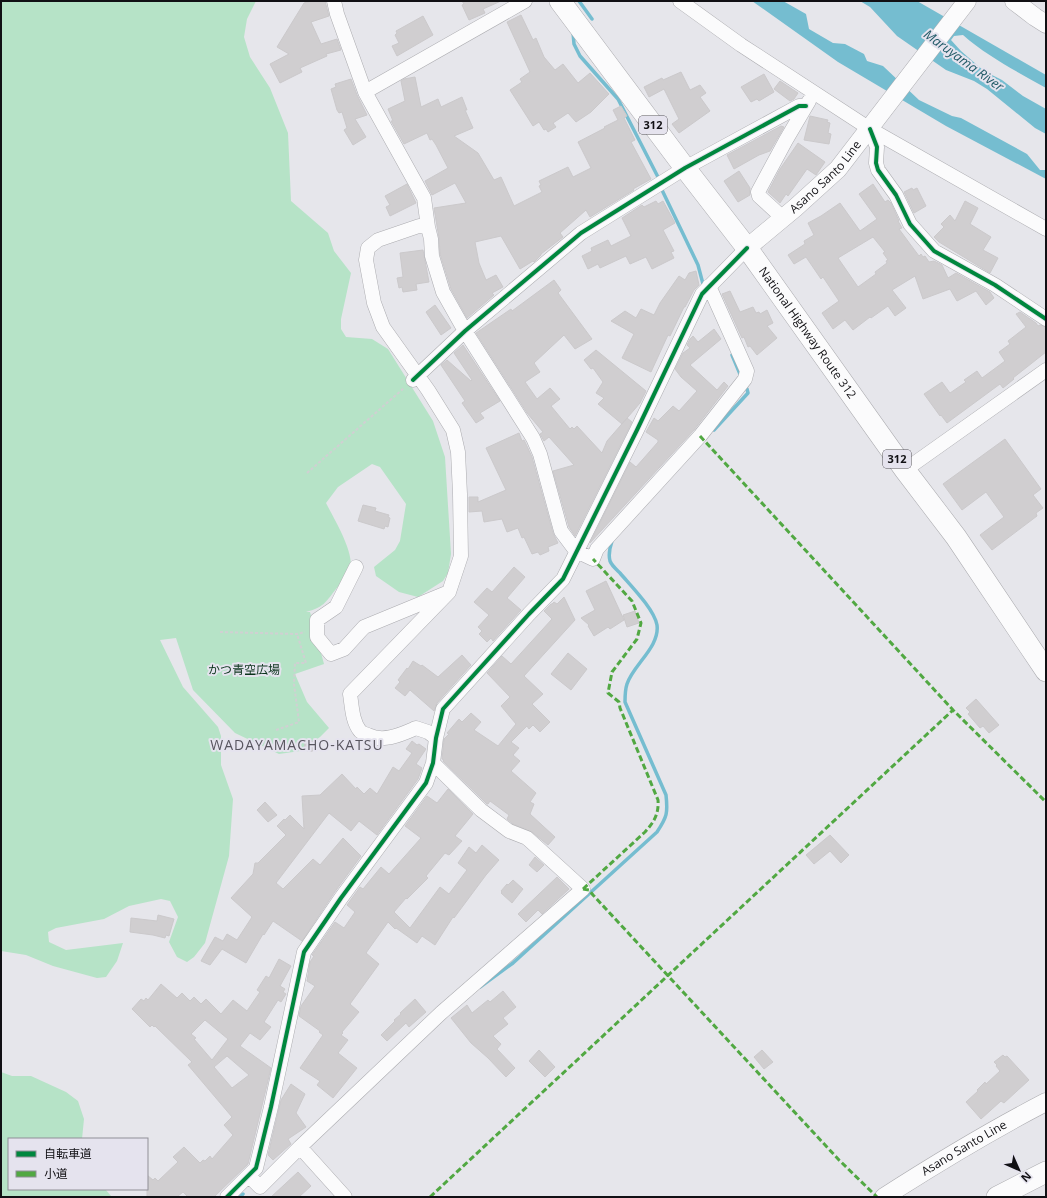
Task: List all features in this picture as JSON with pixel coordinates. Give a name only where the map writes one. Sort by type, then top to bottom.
[{"type":"highway","name":"National Highway Route 312","points":[[560,1],[747,248],[905,470],[956,537],[1046,671]]},
{"type":"highway","points":[[997,1197],[1046,1172]]},
{"type":"main road","points":[[1014,1],[1046,24]]},
{"type":"main road","name":"Asano Santo Line","points":[[747,248],[838,169],[964,5]]},
{"type":"main road","name":"Asano Santo Line","points":[[884,1197],[942,1160],[1013,1119],[1046,1102]]},
{"type":"street","points":[[334,1],[337,14],[365,92],[424,198],[431,239],[432,256],[443,292],[465,331],[533,438],[540,454],[561,531],[576,551],[593,559],[597,549],[700,436],[745,379],[747,371],[710,286]]},
{"type":"street","points":[[365,92],[525,1]]},
{"type":"street","points":[[680,1],[741,45],[814,93],[872,125],[1046,229]]},
{"type":"street","points":[[783,218],[759,196],[758,192],[786,140],[814,93]]},
{"type":"street","points":[[415,378],[465,331],[581,233],[685,168],[799,106],[806,106]]},
{"type":"street","points":[[872,125],[878,170],[896,194],[910,224],[934,251],[995,285],[1046,319]]},
{"type":"street","points":[[428,227],[420,226],[378,240],[368,248],[366,260],[374,303],[383,327],[415,378],[428,390],[453,430],[458,452],[461,556],[449,592],[350,694],[354,719],[360,732],[372,737],[385,738],[416,728],[428,732],[436,738]]},
{"type":"street","points":[[227,1197],[256,1168],[271,1107],[304,952],[341,898],[426,784],[433,763],[436,738],[443,709],[529,614],[563,579],[702,294],[747,248]]},
{"type":"street","points":[[905,470],[1046,370]]},
{"type":"street","points":[[356,567],[336,607],[317,620],[317,638],[331,654],[344,649],[364,627],[449,592]]},
{"type":"street","points":[[249,1176],[260,1187],[441,1013],[583,889],[527,838],[509,831],[481,810],[433,763]]},
{"type":"street","points":[[300,1147],[345,1197]]},
{"type":"path","points":[[307,473],[415,378]]},
{"type":"path","points":[[220,632],[297,634],[316,629]]},
{"type":"path","points":[[276,730],[298,722],[294,684],[295,663],[306,663],[297,634]]},
{"type":"green space","name":"かつ青空広場","points":[[1,1],[256,1],[247,19],[244,37],[250,57],[270,88],[288,133],[291,201],[328,233],[334,251],[351,273],[341,319],[341,329],[346,337],[372,339],[388,349],[433,421],[445,457],[451,554],[448,573],[443,581],[418,597],[399,592],[376,576],[374,567],[395,550],[400,541],[406,504],[380,467],[372,464],[338,487],[326,503],[347,546],[351,565],[349,574],[326,601],[321,606],[306,612],[310,612],[324,664],[295,674],[307,702],[329,728],[320,737],[300,751],[279,754],[235,733],[193,690],[176,638],[160,640],[183,687],[218,727],[221,736],[221,765],[233,799],[229,856],[205,943],[194,957],[187,962],[177,957],[169,942],[178,917],[170,901],[161,899],[129,906],[104,919],[56,928],[48,932],[49,942],[66,950],[123,943],[117,961],[106,977],[97,978],[53,966],[26,955],[1,951]]},
{"type":"green space","points":[[1,1072],[12,1076],[31,1076],[66,1092],[78,1101],[84,1119],[82,1138],[8,1138],[8,1190],[106,1190],[112,1197],[1,1197]]},
{"type":"water","points":[[752,1],[783,1],[806,14],[809,29],[833,43],[845,44],[864,54],[867,61],[883,66],[919,100],[952,116],[961,118],[1027,154],[1040,170],[1046,170],[1046,179],[946,126],[838,62]]},
{"type":"water","name":"Maruyama River","points":[[860,1],[917,1],[1046,75],[1046,88],[993,57],[963,35],[954,36],[951,40],[984,71],[1002,80],[1023,96],[1046,109],[1046,134],[1035,128],[987,89],[974,81],[946,70],[897,36],[870,7]]},
{"type":"building","points":[[311,1],[325,1],[329,16],[311,22],[321,44],[337,39],[341,50],[326,54],[327,56],[300,68],[302,72],[280,83],[270,64],[289,54],[277,47],[304,3]]},
{"type":"building","points":[[462,1],[501,1],[483,9],[485,13],[469,20],[462,5],[464,4]]},
{"type":"building","points":[[521,15],[533,40],[536,38],[544,57],[555,70],[563,64],[578,83],[590,73],[609,94],[591,112],[576,122],[568,113],[553,123],[556,127],[548,132],[546,129],[544,130],[539,122],[533,126],[510,90],[522,82],[520,79],[530,72],[507,22]]},
{"type":"building","points":[[423,16],[433,35],[397,56],[392,46],[399,43],[395,35],[397,33],[396,31]]},
{"type":"building","points":[[681,72],[690,90],[700,85],[706,93],[700,97],[710,111],[679,133],[672,124],[679,119],[664,89],[649,97],[644,87],[662,78],[663,80]]},
{"type":"building","points":[[764,74],[774,92],[759,101],[757,99],[751,102],[741,87]]},
{"type":"building","points":[[415,77],[421,107],[438,99],[441,107],[462,97],[467,110],[465,110],[473,128],[454,136],[478,153],[494,180],[501,177],[514,206],[542,192],[539,186],[541,185],[539,181],[568,167],[573,177],[591,168],[578,142],[618,120],[613,110],[621,106],[627,116],[624,118],[635,140],[631,142],[651,179],[590,217],[586,210],[560,233],[563,237],[541,254],[534,262],[533,261],[520,269],[501,236],[475,242],[479,263],[486,280],[496,275],[503,287],[492,293],[494,295],[467,318],[451,289],[440,254],[434,208],[466,203],[455,183],[432,195],[425,181],[448,168],[436,145],[432,139],[430,140],[427,133],[404,144],[391,121],[393,121],[388,109],[405,101],[401,81]]},
{"type":"building","points":[[351,79],[367,115],[355,119],[366,137],[353,145],[344,130],[347,128],[342,112],[339,113],[337,110],[331,89],[336,87],[335,84]]},
{"type":"building","points":[[780,81],[798,93],[794,99],[790,101],[774,89]]},
{"type":"building","points":[[810,116],[828,120],[827,122],[830,123],[828,133],[831,134],[829,144],[804,140]]},
{"type":"building","points":[[781,126],[784,127],[770,151],[759,155],[734,169],[727,155]]},
{"type":"building","points":[[798,143],[825,162],[816,175],[807,169],[788,196],[786,194],[780,203],[768,192],[780,169]]},
{"type":"building","points":[[739,171],[750,188],[750,195],[738,202],[724,181]]},
{"type":"building","points":[[407,184],[416,203],[390,216],[386,207],[390,205],[385,196]]},
{"type":"building","points":[[873,184],[885,202],[888,200],[891,203],[902,228],[899,229],[919,256],[921,254],[923,257],[925,256],[929,262],[934,261],[942,265],[948,278],[956,273],[990,292],[994,298],[986,305],[976,291],[957,301],[950,289],[923,299],[915,276],[892,290],[906,308],[895,316],[888,306],[853,330],[845,320],[833,329],[822,313],[839,301],[823,277],[821,279],[806,257],[794,264],[788,255],[805,244],[804,241],[814,235],[808,223],[840,203],[860,231],[877,219],[859,194]],"holes":[[[873,237],[885,252],[883,253],[888,260],[886,261],[887,263],[875,272],[876,274],[858,287],[838,258]]]},
{"type":"building","points":[[912,188],[913,190],[917,188],[926,206],[914,213],[904,192]]},
{"type":"building","points":[[656,201],[658,204],[663,201],[675,223],[663,230],[674,251],[671,252],[674,258],[652,269],[646,257],[630,264],[626,256],[600,268],[598,264],[588,269],[582,256],[592,251],[591,248],[608,240],[611,246],[631,236],[622,218],[642,205],[644,207]]},
{"type":"building","points":[[965,201],[978,208],[970,224],[991,237],[983,250],[998,258],[990,273],[939,242],[934,237],[944,227],[941,224],[950,215],[955,221]]},
{"type":"building","points":[[423,250],[429,282],[416,284],[417,290],[403,292],[402,287],[399,288],[397,278],[403,277],[400,253]]},
{"type":"building","points":[[696,271],[699,285],[694,290],[684,307],[670,336],[668,335],[651,372],[622,358],[634,334],[611,321],[625,311],[636,318],[641,309],[654,315],[660,303],[679,276],[685,280],[689,273]]},
{"type":"building","points":[[554,280],[561,290],[558,293],[592,339],[575,349],[564,335],[534,363],[540,372],[525,382],[537,399],[550,388],[560,399],[551,406],[570,429],[572,427],[574,429],[577,426],[602,453],[607,441],[627,418],[632,422],[575,536],[569,527],[553,471],[574,465],[549,437],[544,441],[540,434],[543,432],[527,413],[476,333],[511,309],[512,311]]},
{"type":"building","points":[[730,291],[740,312],[753,307],[756,313],[759,312],[760,314],[767,310],[773,323],[767,326],[777,338],[757,355],[750,346],[748,347],[744,337],[742,338],[722,294]]},
{"type":"building","points":[[435,305],[451,328],[441,335],[426,312]]},
{"type":"building","points":[[1020,312],[1038,326],[1040,325],[1046,327],[1046,352],[1013,378],[1014,379],[1003,388],[1000,384],[947,423],[924,394],[942,382],[950,393],[966,382],[964,380],[977,371],[982,378],[1005,361],[999,352],[1010,344],[1008,341],[1026,327],[1016,314]]},
{"type":"building","points":[[714,329],[721,339],[690,365],[717,390],[724,382],[728,386],[694,430],[590,543],[630,462],[636,467],[658,442],[658,440],[646,432],[654,418],[658,421],[673,406],[679,411],[697,391],[681,377],[675,369],[683,353],[690,348],[687,345],[690,339],[693,336],[698,342]]},
{"type":"building","points":[[463,345],[500,401],[480,413],[484,418],[476,423],[462,403],[465,401],[441,365],[447,360],[471,381],[472,380],[454,353]]},
{"type":"building","points":[[596,350],[646,391],[640,403],[622,424],[598,404],[604,398],[596,393],[603,382],[593,368],[591,369],[584,360]]},
{"type":"building","points":[[519,433],[532,457],[553,533],[558,543],[548,547],[549,551],[540,555],[538,552],[532,554],[524,537],[522,538],[518,528],[507,532],[502,519],[484,522],[482,511],[469,512],[469,497],[478,497],[478,502],[506,490],[486,448]]},
{"type":"building","points":[[1005,439],[1041,489],[1033,495],[1043,508],[1036,513],[1037,516],[992,550],[980,535],[1004,517],[986,492],[962,510],[943,484]]},
{"type":"building","points":[[363,505],[376,508],[375,511],[389,515],[388,517],[390,518],[388,527],[385,526],[384,529],[358,521]]},
{"type":"building","points":[[514,567],[525,577],[507,598],[521,610],[493,641],[491,638],[487,642],[479,634],[482,631],[478,627],[489,615],[474,602],[487,588],[492,592]]},
{"type":"building","points":[[606,581],[624,620],[610,629],[608,627],[594,636],[588,626],[589,625],[581,618],[595,610],[586,591]]},
{"type":"building","points":[[564,597],[575,620],[524,676],[543,694],[532,704],[550,722],[540,732],[533,725],[529,729],[527,726],[511,742],[519,748],[513,755],[520,761],[511,771],[536,793],[530,802],[534,804],[530,814],[555,837],[548,845],[532,832],[513,824],[507,819],[509,815],[490,801],[487,804],[442,759],[444,739],[449,734],[447,733],[459,719],[462,722],[471,713],[481,722],[474,730],[498,746],[516,724],[501,706],[510,697],[487,673],[502,656],[511,664],[552,619],[544,611],[554,602],[557,604]]},
{"type":"building","points":[[635,611],[639,623],[627,627],[623,615]]},
{"type":"building","points":[[568,653],[587,669],[571,690],[551,674]]},
{"type":"building","points":[[462,655],[471,665],[437,703],[434,711],[410,690],[405,696],[395,688],[400,682],[398,680],[413,661],[421,666],[422,665],[438,677]]},
{"type":"building","points":[[976,699],[999,725],[989,733],[983,726],[980,728],[968,714],[970,712],[966,708]]},
{"type":"building","points":[[308,741],[312,741],[314,742],[314,750],[308,751],[305,748],[305,744]]},
{"type":"building","points":[[412,741],[426,749],[416,764],[422,768],[418,779],[377,835],[359,821],[351,831],[329,813],[276,883],[283,889],[313,859],[320,865],[343,838],[361,856],[302,941],[273,921],[264,935],[263,934],[246,963],[222,949],[210,965],[201,961],[215,937],[223,941],[227,934],[237,940],[252,917],[231,898],[253,874],[255,863],[258,863],[286,835],[277,826],[284,819],[285,820],[290,815],[304,829],[302,796],[320,795],[342,774],[356,789],[357,787],[364,794],[370,788],[377,794],[393,767],[399,771],[412,753],[406,749]]},
{"type":"building","points":[[448,789],[473,814],[455,836],[462,841],[449,855],[445,853],[426,876],[428,878],[407,899],[406,898],[394,912],[410,928],[440,887],[449,894],[467,870],[458,863],[469,847],[476,853],[482,845],[499,860],[454,918],[453,917],[435,945],[422,936],[417,943],[396,928],[395,929],[388,922],[366,953],[379,964],[350,1004],[359,1012],[342,1032],[343,1033],[341,1035],[348,1040],[338,1053],[357,1068],[333,1098],[317,1085],[320,1081],[300,1068],[323,1035],[319,1032],[320,1031],[299,1016],[301,1006],[315,986],[307,981],[310,962],[314,956],[312,955],[335,922],[344,928],[355,912],[347,905],[360,887],[363,889],[381,867],[389,874],[421,838],[405,826],[427,796],[437,803]]},
{"type":"building","points":[[265,802],[277,815],[268,822],[257,810]]},
{"type":"building","points":[[830,835],[849,855],[841,863],[830,851],[814,864],[806,855]]},
{"type":"building","points":[[535,857],[544,865],[537,872],[529,865]]},
{"type":"building","points":[[557,877],[569,889],[542,914],[538,910],[526,922],[518,914]]},
{"type":"building","points":[[513,880],[523,889],[512,903],[501,893],[501,891]]},
{"type":"building","points":[[158,915],[174,919],[169,936],[166,935],[165,938],[130,932],[131,918],[157,921]]},
{"type":"building","points":[[279,959],[291,966],[280,986],[285,989],[283,992],[286,994],[281,1002],[278,1000],[264,1022],[271,1027],[260,1040],[250,1033],[240,1046],[271,1068],[248,1164],[214,1197],[188,1197],[183,1192],[177,1197],[147,1197],[148,1176],[153,1180],[155,1178],[158,1181],[178,1162],[173,1157],[184,1147],[200,1163],[203,1160],[205,1161],[210,1156],[212,1159],[233,1135],[224,1125],[232,1117],[188,1065],[192,1062],[155,1026],[154,1027],[152,1025],[150,1027],[132,1009],[141,999],[144,1001],[146,998],[148,1000],[161,984],[177,998],[182,993],[190,1001],[194,997],[201,1004],[206,999],[221,1014],[233,1000],[247,1011],[260,992],[257,990],[266,976],[269,978]],"holes":[[[205,1020],[228,1039],[212,1060],[194,1039],[196,1038],[191,1034]],[[227,1056],[249,1075],[232,1088],[214,1067]]]},
{"type":"building","points":[[503,991],[516,1007],[503,1018],[508,1024],[493,1036],[501,1044],[497,1049],[515,1068],[506,1077],[471,1043],[451,1018],[467,1005],[472,1013],[488,1000],[490,1002]]},
{"type":"building","points":[[415,999],[426,1012],[409,1027],[406,1023],[387,1041],[381,1035],[395,1021],[394,1020],[401,1014],[400,1013]]},
{"type":"building","points":[[539,1050],[555,1067],[545,1077],[529,1061]]},
{"type":"building","points":[[762,1050],[773,1062],[764,1069],[754,1057]]},
{"type":"building","points":[[1003,1055],[1005,1057],[1007,1056],[1029,1080],[1004,1103],[1001,1101],[981,1119],[966,1102],[985,1082],[986,1084],[1000,1071],[994,1062]]},
{"type":"building","points":[[291,1084],[305,1094],[296,1113],[306,1127],[288,1139],[291,1144],[273,1160],[268,1155],[281,1100]]},
{"type":"building","points":[[298,1172],[311,1186],[299,1197],[271,1197]]},
{"type":"waterway","points":[[579,1],[592,19]]},
{"type":"waterway","points":[[573,32],[574,44],[580,56],[618,99],[659,179]]},
{"type":"waterway","points":[[662,190],[698,265],[703,284]]},
{"type":"waterway","points":[[732,355],[740,374]]},
{"type":"waterway","points":[[714,430],[748,393],[747,389]]},
{"type":"waterway","points":[[480,987],[513,963],[657,832],[666,815],[666,795],[625,702],[625,691],[627,684],[654,641],[657,633],[657,625],[652,612],[647,605],[611,563],[609,553],[612,541]]},
{"type":"waterway","points":[[240,1197],[243,1194]]},
{"type":"marked path","points":[[700,436],[953,710],[1046,802]]},
{"type":"marked path","points":[[583,889],[645,832],[651,825],[658,810],[658,800],[620,708],[619,702],[608,693],[612,672],[637,639],[641,623],[632,601],[593,559]]},
{"type":"marked path","points":[[430,1197],[953,710]]},
{"type":"marked path","points":[[583,889],[589,890],[839,1160],[877,1197]]},
{"type":"cycle path","points":[[413,380],[465,331],[581,233],[685,168],[799,106],[806,106]]},
{"type":"cycle path","points":[[870,129],[877,147],[876,163],[878,170],[896,195],[910,224],[934,251],[995,285],[1046,319]]},
{"type":"cycle path","points":[[227,1197],[256,1168],[271,1107],[304,952],[341,898],[426,783],[433,763],[436,738],[443,709],[529,614],[563,579],[702,294],[747,248]]},
{"type":"district","name":"WADAYAMACHO-KATSU","points":[[297,745]]}]
